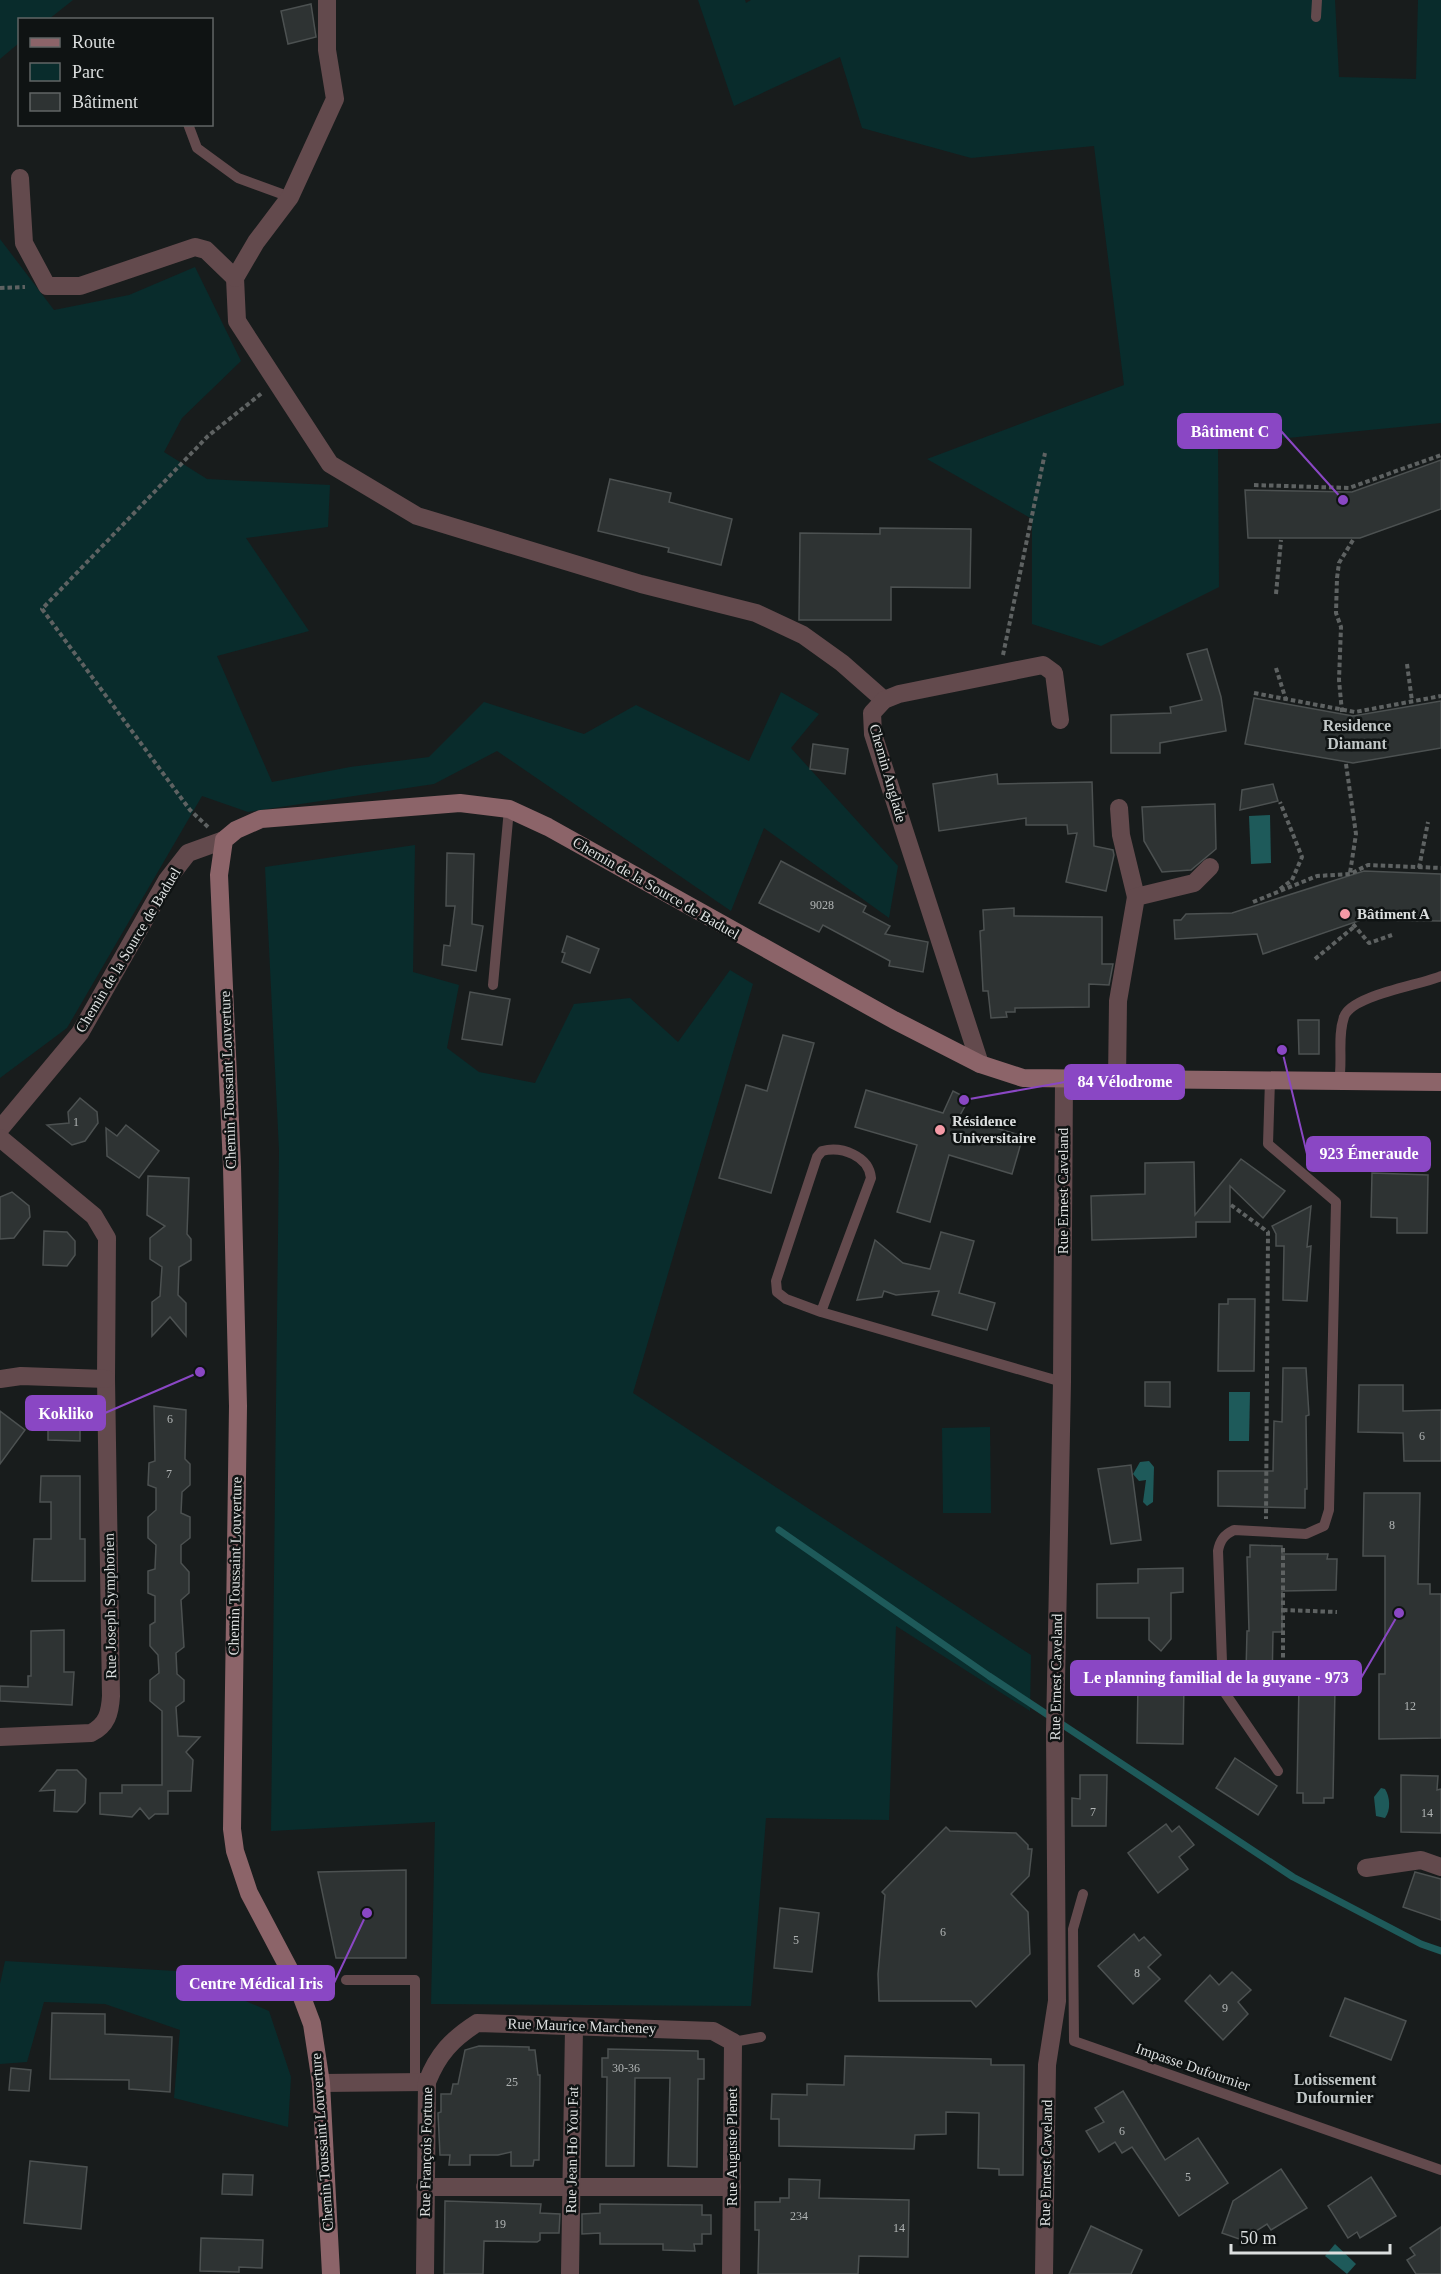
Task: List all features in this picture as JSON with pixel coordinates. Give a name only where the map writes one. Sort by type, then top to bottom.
[{"type":"street","points":[[327,0],[327,50],[335,99],[290,197],[256,242],[235,278],[237,321],[330,464],[417,516],[641,584],[756,613],[803,635],[842,663],[884,700]]},
{"type":"street","points":[[20,178],[24,243],[47,286],[80,286],[195,247],[206,250],[235,278]]},
{"type":"street","name":"Chemin Anglade","points":[[980,1064],[873,734],[872,713],[884,700],[898,694],[1040,664],[1049,667],[1055,677],[1060,720]]},
{"type":"street","name":"Chemin de la Source de Baduel","points":[[0,1129],[80,1033],[167,879],[188,853],[224,840],[236,830],[261,819],[460,803],[509,809],[548,827],[760,947],[980,1064],[1023,1078],[1117,1081],[1441,1082]]},
{"type":"street","points":[[1117,1081],[1118,1001],[1136,897],[1121,835],[1119,808]]},
{"type":"street","name":"Chemin Toussaint Louverture","points":[[224,840],[219,875],[232,1167],[238,1406],[232,1829],[235,1851],[249,1893],[307,2005],[321,2083],[331,2274]]},
{"type":"street","points":[[1136,897],[1194,883],[1210,867]]},
{"type":"street","name":"Rue Ernest Caveland","points":[[1044,2274],[1047,2065],[1058,2001],[1055,1701],[1062,1382],[1064,1080]]},
{"type":"street","name":"Rue Joseph Symphorien","points":[[0,1138],[94,1216],[107,1238],[106,1379],[111,1696],[109,1713],[101,1728],[91,1733],[0,1737]]},
{"type":"street","points":[[0,1379],[21,1376],[106,1379]]},
{"type":"street","points":[[1366,1868],[1421,1860],[1441,1867]]},
{"type":"street","name":"Rue Maurice Marcheney","points":[[454,2038],[477,2023],[713,2031],[733,2042]]},
{"type":"street","name":"Rue Jean Ho You Fat","points":[[570,2274],[574,2027]]},
{"type":"street","name":"Rue François Fortune","points":[[425,2274],[425,2187],[421,2082],[454,2038]]},
{"type":"street","name":"Rue Auguste Plenet","points":[[731,2274],[733,2042]]},
{"type":"street","points":[[321,2083],[421,2082]]},
{"type":"street","points":[[425,2187],[732,2187]]},
{"type":"lane","points":[[1316,17],[1317,0]]},
{"type":"lane","points":[[189,126],[197,148],[238,178],[290,197]]},
{"type":"lane","points":[[493,985],[509,809]]},
{"type":"lane","points":[[1339,1082],[1342,1048],[1340,1034],[1345,1013],[1356,1005],[1391,989],[1421,985],[1441,976]]},
{"type":"lane","points":[[1270,1080],[1268,1144],[1336,1202],[1329,1510],[1323,1526],[1306,1534],[1234,1530],[1226,1534],[1220,1542],[1223,1690],[1278,1771]]},
{"type":"lane","points":[[821,1312],[871,1178],[870,1167],[862,1158],[830,1149],[822,1151],[817,1157],[776,1281],[777,1292],[786,1299],[821,1312],[1062,1382]]},
{"type":"lane","name":"Impasse Dufournier","points":[[1083,1894],[1073,1929],[1074,2041],[1441,2170]]},
{"type":"lane","points":[[346,1980],[415,1980],[421,2082]]},
{"type":"lane","points":[[733,2042],[761,2037]]},
{"type":"path","points":[[224,840],[190,810],[42,609],[208,436],[277,382]]},
{"type":"path","points":[[1000,673],[1045,453]]},
{"type":"path","points":[[1254,485],[1349,489],[1441,455]]},
{"type":"path","points":[[1276,594],[1281,540]]},
{"type":"path","points":[[1342,712],[1339,680],[1341,627],[1336,613],[1337,578],[1339,563],[1353,540]]},
{"type":"path","points":[[1407,664],[1412,702]]},
{"type":"path","points":[[1276,668],[1286,700]]},
{"type":"path","points":[[1254,693],[1342,712],[1355,712],[1441,696]]},
{"type":"path","points":[[1346,764],[1356,834],[1350,874]]},
{"type":"path","points":[[1277,892],[1292,880],[1302,857],[1280,802]]},
{"type":"path","points":[[1419,868],[1428,822]]},
{"type":"path","points":[[1252,902],[1317,876],[1350,874],[1368,865],[1441,868]]},
{"type":"path","points":[[1315,959],[1354,925],[1369,943],[1392,935]]},
{"type":"path","points":[[1231,1205],[1268,1232],[1266,1532]]},
{"type":"path","points":[[1282,1533],[1283,1697]]},
{"type":"path","points":[[1283,1610],[1337,1612]]},
{"type":"green space","points":[[0,0],[73,0],[50,18],[18,18],[18,44],[0,59]]},
{"type":"green space","points":[[698,0],[745,0],[746,3],[751,0],[1335,0],[1339,77],[1416,79],[1418,0],[1441,0],[1441,423],[1218,445],[1219,587],[1101,646],[1032,624],[1032,519],[927,459],[1124,385],[1094,146],[971,158],[862,128],[840,57],[734,106]]},
{"type":"green space","points":[[0,239],[54,310],[129,295],[195,267],[241,361],[182,418],[164,452],[207,479],[330,485],[328,527],[246,538],[309,631],[217,656],[272,782],[350,767],[429,757],[484,702],[584,734],[636,705],[749,761],[781,692],[819,714],[791,748],[898,866],[889,918],[764,828],[731,911],[497,751],[434,784],[248,812],[202,796],[67,1028],[0,1078]]},
{"type":"green space","points":[[415,845],[413,972],[459,985],[447,1048],[479,1072],[535,1083],[574,1004],[630,998],[678,1042],[730,970],[753,984],[633,1393],[1031,1655],[1030,1711],[896,1626],[889,1820],[766,1818],[751,2006],[431,2004],[435,1822],[271,1831],[279,1150],[265,867]]},
{"type":"green space","points":[[990,1427],[991,1513],[943,1513],[942,1428]]},
{"type":"green space","points":[[5,1961],[176,1971],[269,2011],[291,2077],[288,2127],[174,2098],[180,2030],[105,2004],[44,2002],[27,2062],[0,2064],[0,1984]]},
{"type":"shaded area","points":[[1270,815],[1271,863],[1251,864],[1249,816]]},
{"type":"shaded area","points":[[1229,1392],[1250,1392],[1249,1441],[1229,1441]]},
{"type":"shaded area","points":[[1149,1461],[1154,1467],[1153,1502],[1147,1506],[1143,1502],[1146,1480],[1139,1481],[1133,1474],[1140,1462]]},
{"type":"shaded area","points":[[1381,1788],[1387,1792],[1389,1800],[1385,1818],[1376,1816],[1374,1797]]},
{"type":"shaded area","points":[[1335,2244],[1356,2264],[1347,2274],[1325,2256]]},
{"type":"building","points":[[311,4],[316,37],[288,44],[281,11]]},
{"type":"building","points":[[1441,460],[1441,509],[1360,538],[1248,538],[1245,490],[1352,492]]},
{"type":"building","points":[[610,479],[671,493],[669,502],[732,519],[721,565],[668,552],[669,548],[598,531]]},
{"type":"building","points":[[880,528],[971,529],[970,588],[891,587],[891,620],[799,620],[800,533],[880,534]]},
{"type":"building","points":[[1207,649],[1221,697],[1226,731],[1160,743],[1160,753],[1111,753],[1111,715],[1171,713],[1170,707],[1202,700],[1187,654]]},
{"type":"building","points":[[1254,698],[1353,716],[1441,701],[1441,748],[1353,763],[1245,744]]},
{"type":"building","points":[[813,744],[848,749],[845,774],[810,769]]},
{"type":"building","points":[[997,774],[998,784],[1092,782],[1094,846],[1113,850],[1114,855],[1106,891],[1066,882],[1077,833],[1068,834],[1067,825],[1026,825],[1026,818],[939,831],[933,784]]},
{"type":"building","points":[[1273,784],[1278,801],[1240,810],[1242,790]]},
{"type":"building","points":[[1215,804],[1216,849],[1191,870],[1162,872],[1144,841],[1142,807]]},
{"type":"building","points":[[447,853],[474,854],[472,924],[483,926],[476,971],[442,965],[444,945],[450,946],[455,906],[446,906]]},
{"type":"building","points":[[781,861],[866,906],[863,912],[890,926],[885,934],[928,942],[923,972],[889,966],[890,961],[823,925],[819,932],[759,903]]},
{"type":"building","name":"Bâtiment A","points":[[1364,871],[1441,874],[1441,921],[1361,920],[1263,954],[1257,934],[1175,939],[1174,920],[1181,920],[1186,914],[1232,913]]},
{"type":"building","points":[[1014,908],[1014,916],[1102,917],[1102,964],[1113,964],[1109,985],[1089,984],[1089,1007],[1015,1008],[1015,1012],[1006,1012],[1007,1017],[991,1018],[988,991],[983,991],[980,931],[984,930],[983,910]]},
{"type":"building","points":[[567,936],[599,949],[590,973],[562,962],[565,953],[562,952]]},
{"type":"building","points":[[470,992],[510,999],[502,1045],[462,1039]]},
{"type":"building","points":[[1298,1020],[1319,1020],[1319,1054],[1299,1054]]},
{"type":"building","points":[[783,1035],[814,1043],[771,1193],[719,1178],[746,1085],[767,1091]]},
{"type":"building","name":"Résidence Universitaire","points":[[866,1090],[943,1113],[953,1091],[969,1099],[959,1117],[1023,1136],[1012,1174],[949,1155],[930,1222],[897,1212],[917,1145],[855,1127]]},
{"type":"building","points":[[80,1098],[97,1112],[98,1123],[85,1141],[72,1145],[47,1125],[69,1123],[68,1112]]},
{"type":"building","points":[[126,1125],[159,1151],[139,1178],[107,1156],[106,1128],[117,1136]]},
{"type":"building","points":[[1241,1159],[1285,1191],[1263,1218],[1230,1186],[1230,1222],[1196,1222],[1196,1237],[1092,1240],[1091,1196],[1145,1194],[1145,1163],[1194,1162],[1195,1215]]},
{"type":"building","points":[[1372,1173],[1428,1175],[1427,1233],[1397,1233],[1397,1218],[1371,1217]]},
{"type":"building","points":[[148,1176],[189,1178],[187,1234],[191,1239],[191,1260],[179,1267],[178,1295],[186,1303],[186,1336],[170,1317],[152,1336],[152,1302],[160,1296],[162,1267],[150,1259],[150,1238],[165,1226],[147,1215]]},
{"type":"building","points":[[12,1192],[29,1206],[30,1217],[14,1238],[0,1239],[0,1197]]},
{"type":"building","points":[[1311,1206],[1307,1247],[1311,1246],[1307,1301],[1283,1300],[1284,1246],[1276,1246],[1276,1234],[1272,1226]]},
{"type":"building","points":[[44,1231],[67,1232],[75,1241],[75,1255],[67,1266],[43,1265]]},
{"type":"building","points":[[941,1232],[974,1241],[959,1293],[995,1303],[987,1330],[932,1315],[939,1291],[896,1295],[884,1291],[882,1297],[857,1300],[875,1240],[903,1263],[930,1269]]},
{"type":"building","points":[[1228,1299],[1255,1299],[1254,1371],[1218,1371],[1219,1304],[1228,1304]]},
{"type":"building","points":[[1283,1368],[1306,1368],[1309,1415],[1306,1416],[1305,1508],[1218,1506],[1218,1471],[1273,1471],[1274,1421],[1282,1422]]},
{"type":"building","points":[[1145,1382],[1170,1382],[1170,1407],[1145,1406]]},
{"type":"building","points":[[1359,1385],[1403,1385],[1403,1411],[1441,1410],[1441,1461],[1404,1461],[1403,1433],[1358,1432]]},
{"type":"building","points":[[48,1396],[80,1396],[80,1441],[48,1440]]},
{"type":"building","points":[[154,1406],[186,1410],[185,1459],[190,1464],[190,1485],[182,1492],[181,1513],[190,1517],[190,1538],[181,1545],[181,1563],[189,1572],[189,1593],[181,1600],[184,1647],[176,1653],[177,1674],[184,1680],[184,1701],[176,1707],[178,1736],[200,1737],[186,1752],[193,1760],[191,1791],[168,1791],[168,1814],[155,1814],[149,1819],[140,1808],[132,1817],[100,1814],[100,1793],[122,1793],[122,1785],[162,1785],[162,1711],[150,1701],[150,1680],[159,1673],[158,1655],[150,1646],[150,1625],[155,1622],[155,1596],[148,1593],[148,1571],[155,1569],[156,1545],[148,1538],[148,1517],[156,1510],[156,1488],[148,1485],[149,1463],[155,1461]]},
{"type":"building","points":[[0,1411],[25,1430],[0,1464]]},
{"type":"building","points":[[1131,1465],[1141,1540],[1111,1544],[1098,1469]]},
{"type":"building","points":[[41,1476],[80,1476],[80,1539],[85,1539],[85,1581],[32,1581],[34,1539],[51,1539],[51,1502],[40,1502]]},
{"type":"building","points":[[1364,1493],[1420,1493],[1418,1584],[1430,1584],[1430,1594],[1441,1594],[1441,1738],[1379,1739],[1379,1674],[1385,1674],[1385,1556],[1363,1556]]},
{"type":"building","points":[[1250,1545],[1282,1546],[1282,1554],[1328,1554],[1327,1559],[1337,1559],[1336,1590],[1282,1591],[1282,1632],[1273,1632],[1272,1686],[1249,1686],[1249,1674],[1246,1673],[1247,1631],[1249,1631],[1247,1557],[1250,1557]]},
{"type":"building","points":[[1183,1568],[1183,1592],[1171,1593],[1171,1639],[1161,1651],[1149,1640],[1149,1618],[1097,1618],[1097,1584],[1138,1583],[1138,1569]]},
{"type":"building","points":[[64,1630],[64,1672],[74,1672],[72,1705],[0,1701],[0,1686],[28,1687],[28,1676],[31,1676],[31,1631]]},
{"type":"building","points":[[1299,1682],[1325,1682],[1325,1687],[1335,1688],[1333,1798],[1324,1798],[1324,1803],[1303,1803],[1303,1793],[1297,1793]]},
{"type":"building","points":[[1138,1683],[1184,1683],[1183,1744],[1137,1743]]},
{"type":"building","points":[[1235,1758],[1277,1786],[1258,1815],[1216,1788]]},
{"type":"building","points":[[57,1770],[77,1770],[86,1779],[85,1803],[77,1812],[54,1811],[55,1790],[40,1791]]},
{"type":"building","points":[[1080,1775],[1107,1775],[1106,1826],[1072,1826],[1072,1798],[1080,1799]]},
{"type":"building","points":[[1401,1775],[1438,1776],[1437,1790],[1441,1789],[1441,1833],[1401,1832]]},
{"type":"building","points":[[1166,1824],[1172,1832],[1179,1826],[1194,1845],[1179,1857],[1188,1869],[1158,1893],[1128,1853]]},
{"type":"building","points":[[946,1827],[950,1831],[1016,1833],[1028,1845],[1028,1849],[1032,1849],[1029,1876],[1011,1894],[1028,1912],[1030,1954],[976,2007],[971,2001],[879,2001],[878,1974],[885,1895],[882,1892]]},
{"type":"building","points":[[406,1870],[406,1958],[336,1958],[318,1872]]},
{"type":"building","points":[[1415,1872],[1441,1879],[1441,1920],[1403,1907]]},
{"type":"building","points":[[780,1908],[819,1913],[812,1972],[774,1968]]},
{"type":"building","points":[[1134,1934],[1139,1941],[1144,1937],[1161,1955],[1148,1967],[1160,1979],[1133,2004],[1098,1966]]},
{"type":"building","points":[[1232,1972],[1251,1990],[1238,2002],[1248,2014],[1223,2040],[1185,2001],[1210,1975],[1219,1985]]},
{"type":"building","points":[[1345,1998],[1406,2021],[1391,2060],[1330,2036]]},
{"type":"building","points":[[52,2013],[105,2014],[105,2034],[172,2037],[170,2092],[129,2089],[129,2080],[50,2079]]},
{"type":"building","points":[[479,2046],[529,2047],[529,2050],[535,2050],[538,2075],[540,2075],[539,2160],[534,2160],[533,2166],[511,2166],[511,2152],[498,2155],[470,2155],[470,2165],[449,2165],[450,2155],[440,2155],[438,2113],[441,2112],[441,2094],[451,2094],[453,2084],[458,2084],[465,2050]]},
{"type":"building","points":[[608,2049],[698,2051],[698,2059],[704,2059],[704,2079],[698,2079],[697,2167],[668,2166],[670,2078],[635,2078],[634,2166],[606,2166],[607,2077],[602,2077],[602,2058],[608,2058]]},
{"type":"building","points":[[845,2056],[991,2059],[991,2065],[1024,2065],[1023,2175],[999,2175],[999,2169],[978,2168],[979,2113],[946,2112],[946,2134],[915,2135],[914,2149],[779,2146],[779,2119],[771,2119],[772,2094],[807,2095],[807,2084],[844,2085]]},
{"type":"building","points":[[11,2068],[31,2070],[29,2091],[9,2090]]},
{"type":"building","points":[[1123,2091],[1165,2160],[1198,2138],[1228,2183],[1179,2216],[1132,2147],[1122,2153],[1115,2142],[1099,2152],[1086,2131],[1104,2122],[1095,2108]]},
{"type":"building","points":[[30,2161],[87,2167],[81,2229],[24,2223]]},
{"type":"building","points":[[1281,2169],[1307,2208],[1271,2230],[1267,2224],[1242,2240],[1222,2233],[1233,2201]]},
{"type":"building","points":[[223,2174],[253,2175],[252,2195],[222,2194]]},
{"type":"building","points":[[1371,2177],[1396,2216],[1360,2238],[1357,2232],[1348,2238],[1328,2206]]},
{"type":"building","points":[[789,2179],[820,2180],[819,2198],[909,2200],[908,2257],[859,2256],[858,2274],[758,2274],[759,2230],[755,2230],[755,2202],[780,2202],[780,2198],[789,2198]]},
{"type":"building","points":[[445,2201],[541,2204],[540,2213],[560,2214],[559,2233],[540,2233],[540,2240],[537,2242],[484,2241],[483,2274],[444,2274]]},
{"type":"building","points":[[600,2204],[702,2205],[702,2215],[711,2215],[711,2234],[702,2234],[702,2244],[694,2244],[695,2251],[663,2250],[663,2244],[600,2244],[600,2233],[582,2234],[582,2214],[600,2213]]},
{"type":"building","points":[[1091,2226],[1142,2250],[1131,2274],[1069,2274]]},
{"type":"building","points":[[1441,2227],[1441,2274],[1416,2274],[1407,2260],[1415,2255],[1410,2248]]},
{"type":"building","points":[[201,2238],[263,2240],[262,2268],[239,2267],[239,2272],[200,2271]]},
{"type":"waterway","points":[[779,1530],[989,1676],[1293,1877],[1421,1944],[1441,1951]]},
{"type":"place","name":"Bâtiment C","points":[[1343,500]]},
{"type":"place","name":"Bâtiment A","points":[[1345,914]]},
{"type":"place","name":"923 Émeraude","points":[[1282,1050]]},
{"type":"place","name":"84 Vélodrome","points":[[964,1100]]},
{"type":"place","name":"Résidence Universitaire","points":[[940,1130]]},
{"type":"place","name":"Kokliko","points":[[200,1372]]},
{"type":"place","name":"Le planning familial de la guyane - 973","points":[[1399,1613]]},
{"type":"place","name":"Centre Médical Iris","points":[[367,1913]]},
{"type":"district","name":"Residence Diamant","points":[[1357,734]]},
{"type":"district","name":"Lotissement Dufournier","points":[[1335,2088]]}]
